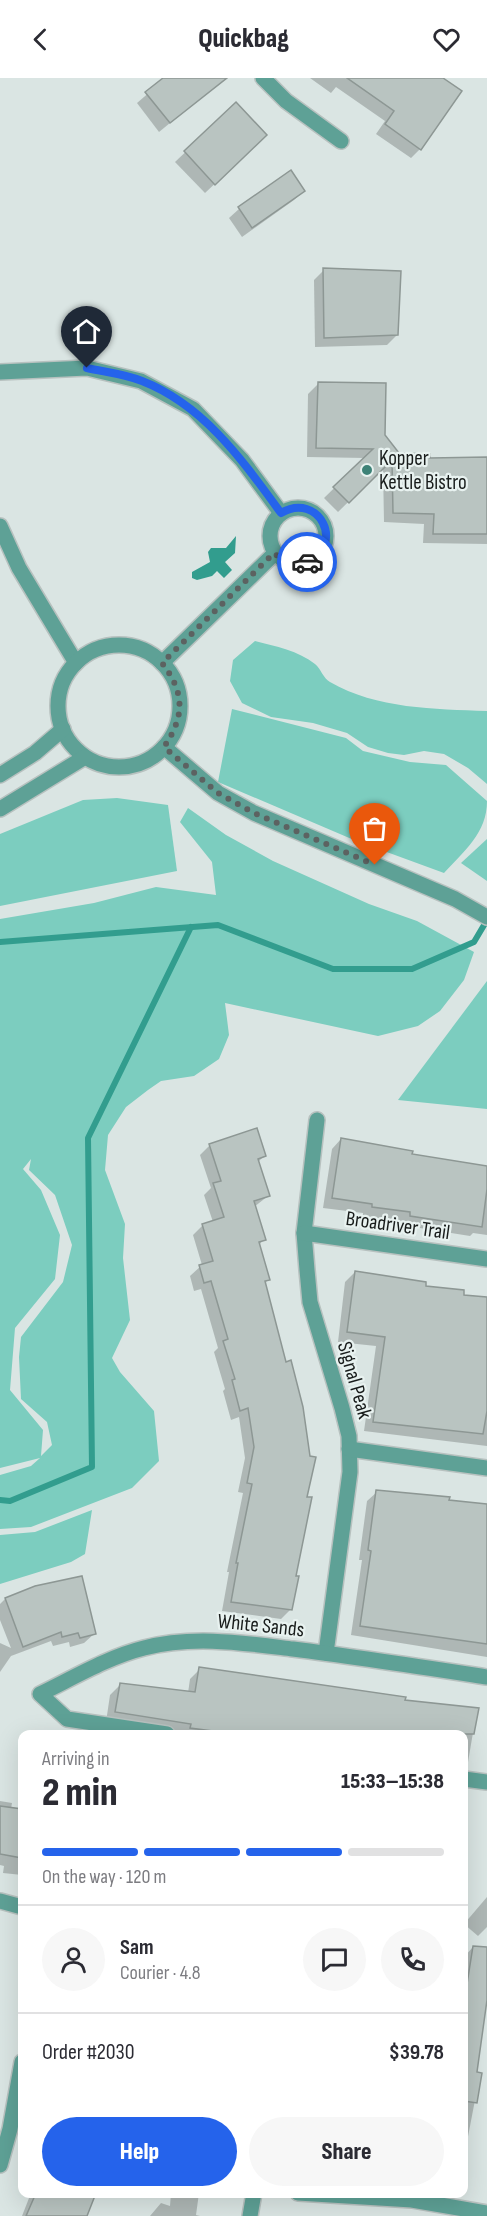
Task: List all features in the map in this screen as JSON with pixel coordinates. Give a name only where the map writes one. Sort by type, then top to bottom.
[{"type":"street","points":[[263,78],[286,102],[341,141]]},
{"type":"street","points":[[0,372],[87,368],[141,381],[193,409],[242,460],[281,513]]},
{"type":"street","points":[[298,507],[315,513],[325,527],[325,545],[314,559],[298,564],[281,559],[274,553],[269,536],[271,527],[281,513],[298,507]]},
{"type":"street","points":[[0,526],[19,568],[76,663]]},
{"type":"street","points":[[162,663],[274,553]]},
{"type":"street","points":[[109,645],[129,646],[147,651],[162,663],[173,678],[179,695],[180,714],[174,732],[164,747],[151,758],[135,765],[118,767],[100,764],[85,757],[72,745],[63,729],[59,712],[60,694],[65,677],[76,663],[91,652],[109,645]]},
{"type":"street","points":[[0,775],[35,753],[63,729]]},
{"type":"street","points":[[164,747],[218,793],[254,813],[455,899],[487,917]]},
{"type":"street","points":[[0,809],[85,757]]},
{"type":"street","name":"Signal Peak","points":[[317,1120],[304,1233],[310,1302],[342,1408],[351,1472],[326,1653]]},
{"type":"street","name":"Broadriver Trail","points":[[304,1233],[487,1259]]},
{"type":"street","points":[[349,1449],[487,1468]]},
{"type":"street","name":"White Sands","points":[[140,1730],[67,1719],[40,1694],[143,1648],[197,1640],[236,1642],[326,1653],[487,1677]]},
{"type":"street","points":[[468,1780],[487,1782]]},
{"type":"street","points":[[0,1901],[18,1906]]},
{"type":"street","points":[[0,2165],[10,2129],[18,2084]]},
{"type":"street","points":[[250,2216],[253,2198]]},
{"type":"street","points":[[379,2198],[412,2200],[487,2213]]},
{"type":"shaded area","points":[[236,536],[235,553],[225,562],[232,570],[224,578],[217,571],[212,576],[197,580],[192,578],[192,572],[210,562],[208,552],[211,548],[226,548]]},
{"type":"shaded area","points":[[255,641],[286,649],[302,656],[315,664],[330,682],[367,698],[406,706],[487,711],[487,784],[468,768],[444,754],[424,751],[404,755],[388,753],[368,747],[347,733],[313,723],[271,717],[242,703],[230,681],[233,660]]},
{"type":"shaded area","points":[[232,709],[346,738],[363,751],[410,762],[446,765],[487,801],[479,832],[444,873],[354,840],[218,782]]},
{"type":"shaded area","points":[[117,798],[168,805],[177,871],[0,906],[0,834],[83,800]]},
{"type":"shaded area","points":[[188,808],[226,835],[273,861],[369,904],[417,921],[474,952],[464,980],[440,1011],[418,1026],[378,1036],[225,1003],[229,1035],[219,1059],[194,1076],[161,1081],[126,1107],[108,1135],[105,1170],[125,1224],[123,1258],[130,1320],[112,1358],[120,1372],[154,1411],[159,1461],[132,1488],[31,1527],[0,1529],[0,1475],[31,1466],[40,1458],[0,1468],[0,919],[94,903],[156,887],[216,895],[212,862],[180,822]],"holes":[[[31,1159],[29,1170],[55,1195],[72,1245],[63,1282],[21,1337],[19,1357],[21,1399],[47,1422],[52,1445],[41,1456],[43,1430],[10,1390],[15,1328],[55,1279],[60,1235],[41,1190],[23,1169]]]},
{"type":"shaded area","points":[[487,839],[487,881],[461,863]]},
{"type":"shaded area","points":[[487,981],[487,1109],[398,1100]]},
{"type":"shaded area","points":[[92,1510],[85,1554],[71,1562],[0,1584],[0,1535],[35,1532]]},
{"type":"building","points":[[163,78],[227,78],[170,123],[145,92]]},
{"type":"building","points":[[347,78],[443,78],[462,91],[421,150],[385,124],[394,111]]},
{"type":"building","points":[[236,102],[267,135],[215,185],[184,151]]},
{"type":"building","points":[[291,170],[305,191],[252,228],[238,207]]},
{"type":"building","points":[[323,268],[401,271],[398,335],[324,338]]},
{"type":"building","points":[[318,382],[386,383],[385,435],[399,453],[430,454],[430,458],[487,457],[487,534],[433,534],[434,514],[393,513],[392,460],[349,503],[333,487],[373,449],[316,448]]},
{"type":"building","points":[[257,1128],[266,1156],[258,1159],[270,1196],[254,1201],[266,1240],[259,1242],[270,1280],[265,1281],[286,1362],[291,1360],[303,1407],[310,1456],[316,1457],[307,1497],[312,1497],[296,1576],[299,1576],[292,1610],[231,1602],[238,1563],[236,1563],[252,1484],[247,1483],[254,1447],[248,1408],[240,1411],[232,1380],[235,1379],[223,1341],[228,1339],[211,1281],[204,1283],[199,1265],[213,1261],[202,1224],[224,1217],[213,1183],[221,1181],[209,1144]]},
{"type":"building","points":[[341,1138],[413,1151],[412,1154],[487,1166],[487,1189],[482,1227],[410,1216],[410,1212],[332,1198]]},
{"type":"building","points":[[355,1271],[426,1282],[426,1286],[464,1290],[464,1295],[487,1297],[487,1411],[483,1434],[373,1422],[385,1337],[347,1332]]},
{"type":"building","points":[[376,1490],[450,1497],[449,1500],[487,1504],[487,1644],[360,1626],[371,1551],[368,1550]]},
{"type":"building","points":[[82,1576],[96,1634],[80,1638],[78,1633],[62,1637],[61,1632],[23,1647],[5,1598],[35,1586]]},
{"type":"building","points":[[199,1667],[406,1697],[405,1700],[479,1708],[474,1734],[468,1734],[468,1730],[205,1730],[190,1728],[191,1724],[115,1712],[120,1683],[195,1692]]},
{"type":"building","points":[[0,1806],[18,1808],[18,1857],[0,1854]]},
{"type":"building","points":[[473,1946],[487,1947],[487,2000],[477,2072],[482,2073],[477,2103],[468,2102],[468,1978]]},
{"type":"building","points":[[34,2198],[94,2198],[87,2216],[26,2216]]},
{"type":"waterway","points":[[0,942],[218,925],[333,969],[412,969],[474,942],[487,920]]},
{"type":"waterway","points":[[0,1500],[10,1501],[92,1467],[88,1138],[191,927]]},
{"type":"way so far","points":[[307,562],[289,563],[274,553],[162,663],[173,678],[179,695],[180,714],[174,732],[164,747],[218,793],[254,813],[375,865]]},
{"type":"place","name":"Kopper Kettle Bistro","points":[[367,470]]},
{"type":"route","points":[[87,368],[141,381],[193,409],[242,460],[281,513],[289,508],[298,507],[307,508],[315,513],[325,527],[325,545],[321,553],[307,562]]}]
